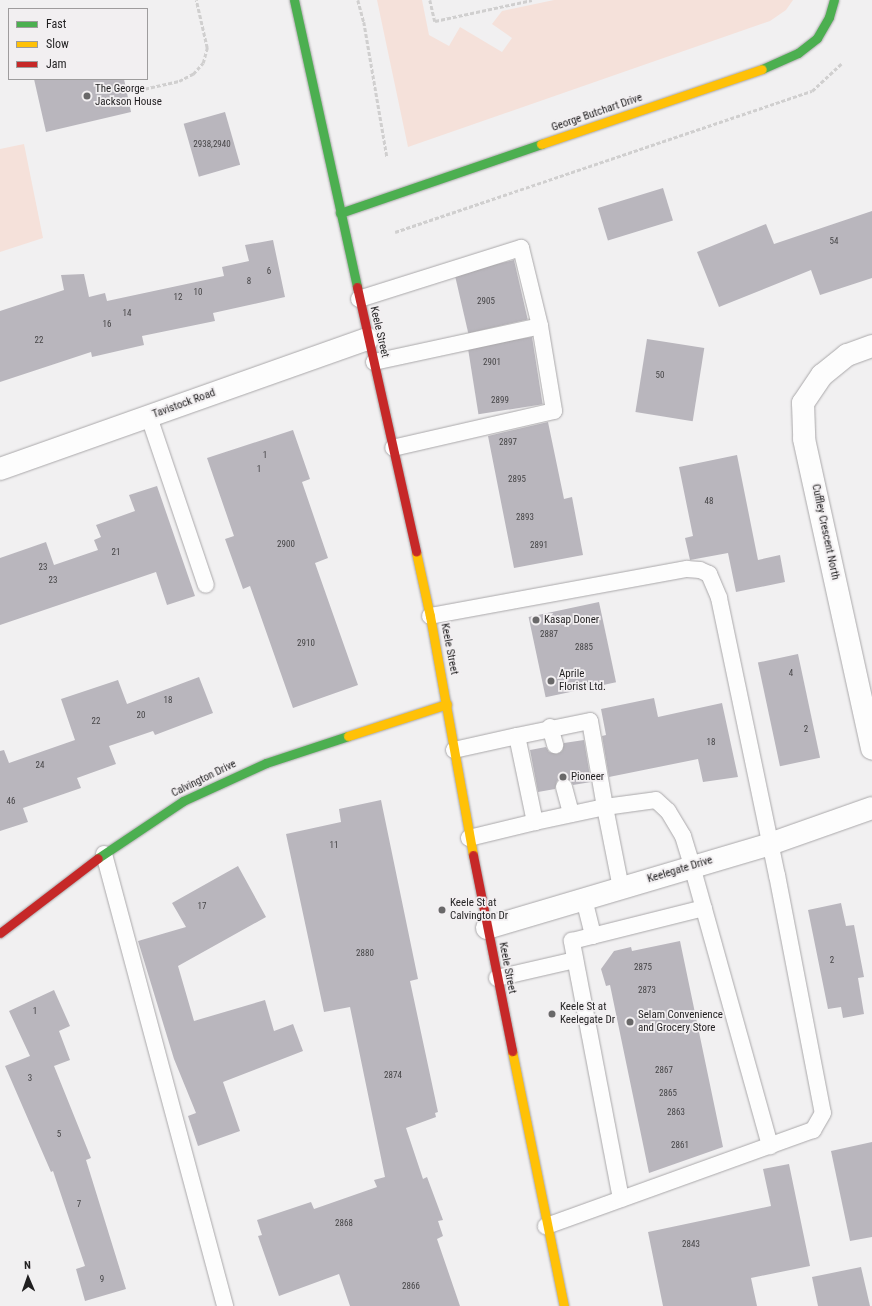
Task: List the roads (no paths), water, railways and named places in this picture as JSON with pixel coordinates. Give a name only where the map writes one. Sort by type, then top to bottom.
[{"type":"main road","name":"Keele Street","points":[[294,0],[430,616],[447,704],[469,838],[546,1226],[564,1306]]},
{"type":"main road","name":"George Butchart Drive","points":[[340,213],[779,63],[798,53],[817,38],[829,17],[834,0]]},
{"type":"main road","name":"Calvington Drive","points":[[0,933],[104,854],[183,801],[266,763],[447,704]]},
{"type":"street","name":"Tavistock Road","points":[[0,469],[368,339]]},
{"type":"street","name":"Cuffley Crescent North","points":[[872,346],[847,355],[822,375],[804,403],[804,439],[872,749]]},
{"type":"street","name":"Keelegate Drive","points":[[487,928],[770,844],[872,808]]},
{"type":"lane","points":[[359,299],[521,248],[540,326],[554,411],[393,448]]},
{"type":"lane","points":[[374,362],[540,326]]},
{"type":"lane","points":[[149,417],[206,585]]},
{"type":"lane","points":[[430,616],[687,569],[700,570],[709,574],[719,598],[770,844],[823,1113],[813,1130],[546,1226]]},
{"type":"lane","points":[[454,750],[550,727],[590,721],[621,888]]},
{"type":"lane","points":[[550,727],[555,745]]},
{"type":"lane","points":[[517,736],[535,822]]},
{"type":"lane","points":[[564,787],[571,814]]},
{"type":"lane","points":[[469,838],[605,807],[656,800],[668,811],[682,836],[692,866],[770,1146]]},
{"type":"lane","points":[[104,854],[225,1306]]},
{"type":"lane","points":[[584,899],[594,936]]},
{"type":"lane","points":[[620,1200],[572,941],[704,908]]},
{"type":"lane","points":[[497,978],[575,960]]},
{"type":"place","name":"The George Jackson House","points":[[87,96]]},
{"type":"place","name":"Kasap Doner","points":[[536,620]]},
{"type":"place","name":"Aprile Florist Ltd.","points":[[551,681]]},
{"type":"place","name":"Pioneer","points":[[563,777]]},
{"type":"place","name":"Keele St at Calvington Dr","points":[[442,910]]},
{"type":"place","name":"Keele St at Keelegate Dr","points":[[552,1014]]},
{"type":"place","name":"Selam Convenience and Grocery Store","points":[[630,1022]]}]
